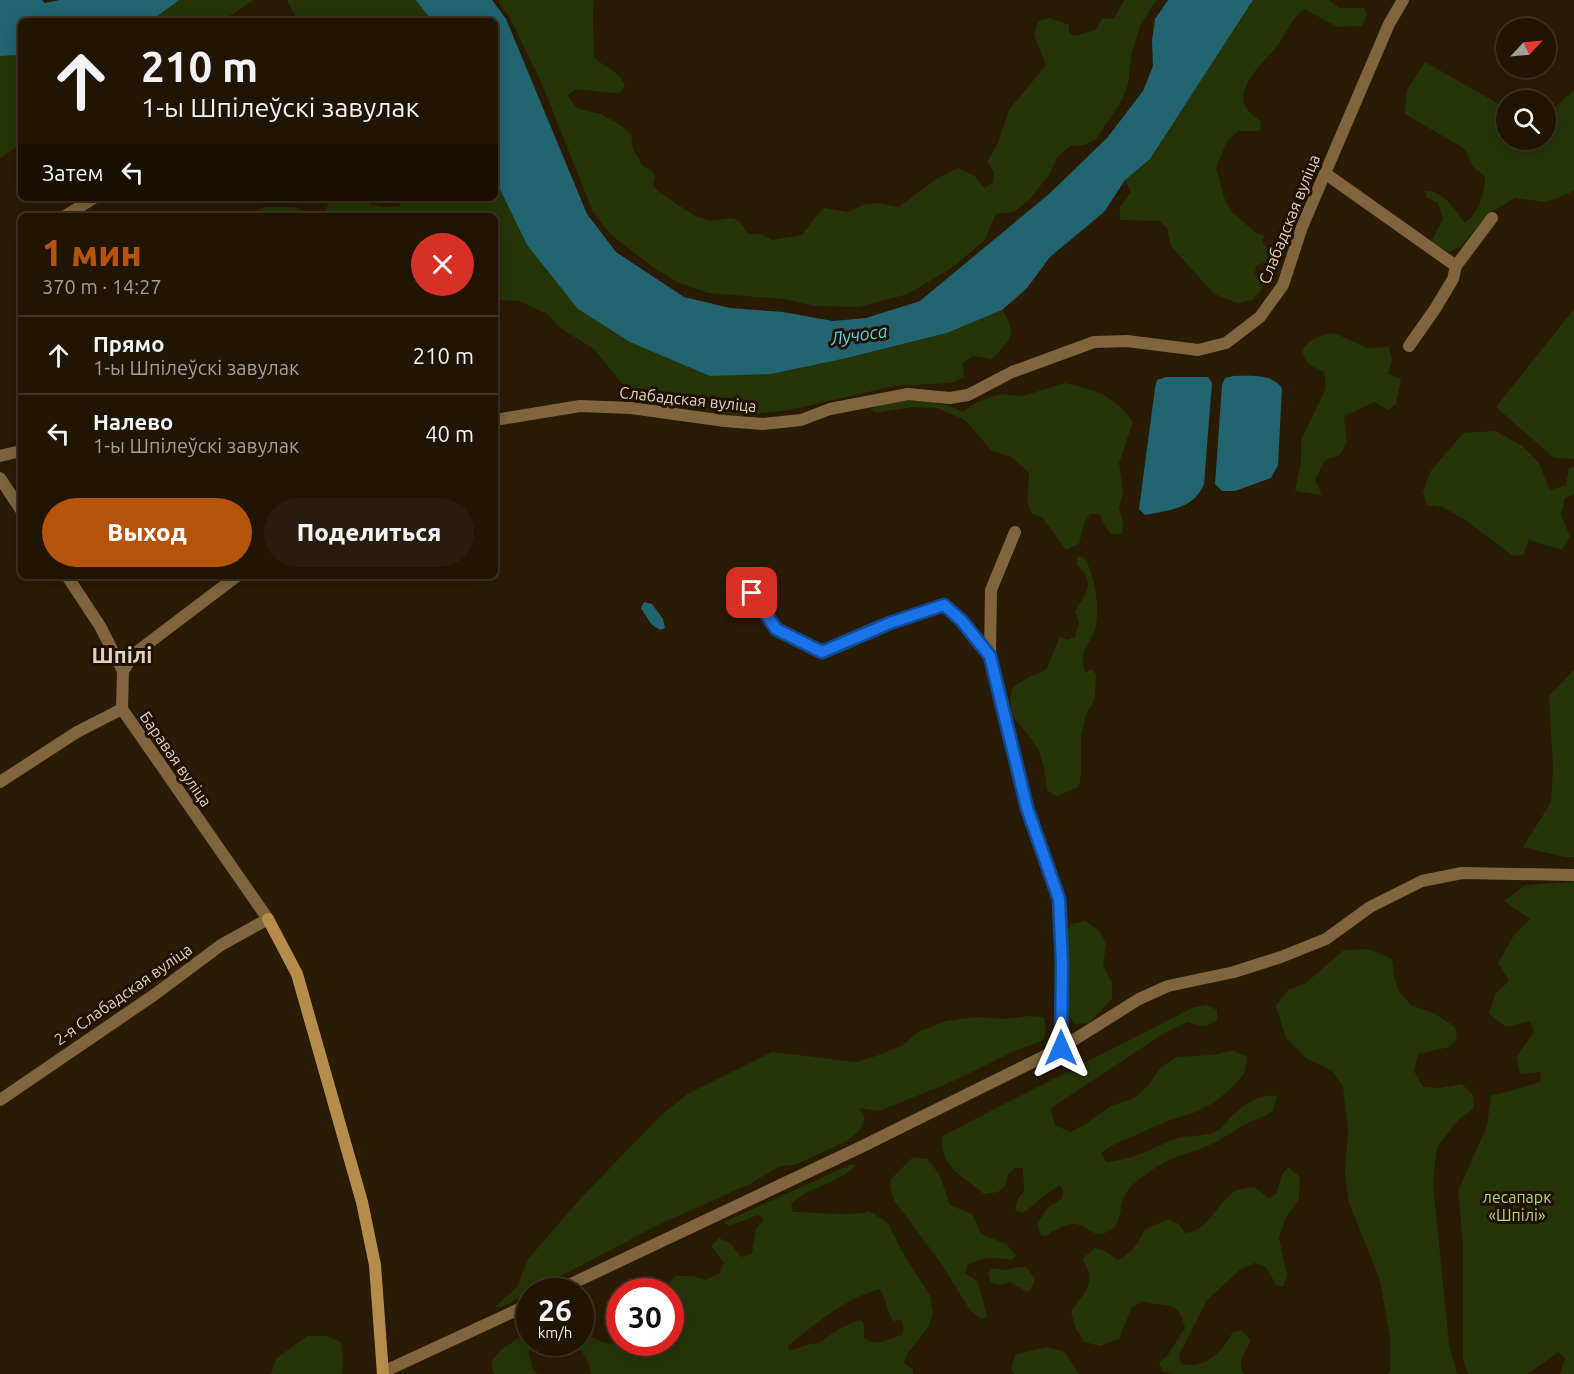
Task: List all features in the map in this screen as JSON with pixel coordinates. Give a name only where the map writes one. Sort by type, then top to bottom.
[{"type":"street","name":"Слабадская вуліца","points":[[498,420],[580,406],[631,408],[763,424],[801,420],[830,409],[908,394],[950,398],[968,394],[1012,372],[1094,342],[1127,341],[1198,350],[1226,343],[1260,317],[1284,285],[1302,227],[1389,24],[1403,0]]},
{"type":"street","points":[[1326,174],[1456,266]]},
{"type":"street","points":[[70,213],[89,201]]},
{"type":"street","points":[[1408,346],[1453,279],[1456,266],[1492,218]]},
{"type":"street","points":[[0,456],[18,452]]},
{"type":"street","points":[[0,478],[18,505]]},
{"type":"street","points":[[1015,532],[991,590],[990,656],[1027,808],[1059,899],[1062,964],[1061,1048]]},
{"type":"street","name":"Баравая вуліца","points":[[69,579],[100,626],[123,671],[122,709],[268,919]]},
{"type":"street","points":[[123,671],[134,654],[233,579]]},
{"type":"street","points":[[752,593],[776,629],[822,652],[890,623],[944,605],[961,620],[990,656]]},
{"type":"street","points":[[0,782],[77,732],[122,709]]},
{"type":"street","points":[[584,1278],[861,1147],[1061,1048],[1139,999],[1168,986],[1234,972],[1326,939],[1370,907],[1422,880],[1462,873],[1574,875]]},
{"type":"street","points":[[268,919],[297,974],[362,1202],[375,1265],[383,1373],[516,1311]]},
{"type":"street","name":"2-я Слабадская вуліца","points":[[0,1100],[154,995],[221,945],[268,919]]},
{"type":"green space","points":[[179,0],[254,0],[227,18],[155,18]]},
{"type":"green space","points":[[287,0],[416,0],[430,18],[296,18]]},
{"type":"green space","points":[[498,0],[594,0],[594,58],[615,73],[625,85],[620,93],[574,90],[568,95],[576,108],[601,114],[631,134],[633,149],[643,166],[651,170],[655,176],[653,185],[680,206],[703,219],[733,219],[743,226],[748,234],[761,234],[772,240],[802,235],[824,208],[848,212],[865,204],[878,203],[899,207],[935,181],[958,168],[975,176],[984,188],[993,183],[994,172],[987,162],[998,143],[1009,110],[1046,65],[1034,35],[1038,21],[1050,18],[1069,25],[1069,32],[1074,36],[1096,30],[1102,18],[1114,19],[1124,0],[1156,0],[1140,26],[1131,56],[1128,84],[1122,100],[1096,139],[1085,145],[1070,146],[1057,158],[1049,175],[1030,199],[1014,212],[996,214],[984,241],[953,267],[908,294],[859,307],[815,306],[784,299],[708,293],[677,282],[654,268],[610,234],[593,212],[542,84],[510,18]]},
{"type":"green space","points":[[1253,0],[1329,0],[1339,8],[1364,8],[1367,14],[1362,26],[1338,27],[1304,9],[1293,20],[1280,42],[1248,82],[1244,91],[1244,100],[1248,111],[1261,122],[1260,131],[1238,131],[1227,141],[1216,168],[1224,197],[1231,211],[1255,232],[1264,236],[1262,242],[1275,258],[1256,266],[1255,274],[1262,285],[1261,291],[1253,300],[1237,303],[1214,294],[1171,246],[1167,228],[1159,221],[1120,220],[1120,207],[1131,192],[1125,180],[1150,159]]},
{"type":"green space","points":[[18,55],[18,147],[0,158],[0,56]]},
{"type":"green space","points":[[1425,62],[1496,102],[1496,150],[1556,150],[1556,107],[1574,90],[1574,191],[1547,202],[1515,198],[1489,213],[1460,247],[1449,252],[1431,242],[1443,219],[1438,203],[1427,198],[1425,191],[1443,197],[1465,223],[1480,202],[1485,176],[1473,167],[1465,149],[1405,114],[1407,90]]},
{"type":"green space","points":[[498,185],[527,245],[771,374],[947,333],[1002,310],[1010,326],[1010,337],[992,359],[973,356],[963,363],[964,377],[951,383],[894,386],[795,409],[741,416],[633,397],[594,349],[560,328],[547,314],[519,301],[498,300],[498,213],[324,213],[330,201],[369,201],[370,205],[401,206],[399,201],[498,201]]},
{"type":"green space","points":[[264,207],[294,207],[309,213],[253,213]]},
{"type":"green space","points":[[1574,309],[1574,459],[1554,458],[1496,407]]},
{"type":"green space","points":[[1334,333],[1367,348],[1389,347],[1392,360],[1388,374],[1401,379],[1396,404],[1388,410],[1375,402],[1344,416],[1347,442],[1340,455],[1325,460],[1315,480],[1322,495],[1295,491],[1301,462],[1301,440],[1326,388],[1324,372],[1308,364],[1302,351],[1315,338]]},
{"type":"green space","points":[[1065,383],[1103,395],[1119,406],[1133,422],[1119,463],[1123,492],[1119,508],[1123,522],[1122,534],[1110,534],[1099,514],[1090,514],[1084,524],[1079,544],[1066,550],[1042,517],[1032,514],[1027,502],[1029,473],[1013,458],[991,450],[965,420],[937,408],[912,407],[876,413],[871,409],[893,402],[917,400],[941,404],[963,412],[975,403],[1000,394],[1023,396]]},
{"type":"green space","points":[[1495,431],[1521,445],[1539,463],[1550,490],[1566,485],[1569,468],[1574,467],[1574,494],[1565,498],[1561,515],[1570,536],[1562,550],[1529,540],[1523,555],[1513,556],[1464,519],[1442,507],[1427,505],[1423,492],[1430,472],[1463,433]]},
{"type":"green space","points":[[1083,556],[1093,579],[1097,599],[1096,625],[1082,659],[1086,673],[1091,669],[1096,674],[1095,699],[1086,714],[1081,738],[1079,787],[1057,796],[1047,791],[1040,753],[1014,718],[1011,706],[1012,688],[1027,678],[1046,670],[1060,637],[1067,640],[1075,637],[1079,623],[1075,611],[1088,588],[1086,577],[1077,565],[1077,557]]},
{"type":"green space","points":[[1574,670],[1574,857],[1564,857],[1523,847],[1551,802],[1553,767],[1549,696]]},
{"type":"green space","name":"лесапарк «Шпілі»","points":[[1574,882],[1574,1374],[1560,1374],[1565,1358],[1558,1352],[1528,1374],[1468,1374],[1463,1360],[1463,1245],[1458,1191],[1487,1126],[1491,1096],[1541,1082],[1540,1072],[1520,1074],[1517,1056],[1534,1032],[1530,1021],[1506,1027],[1489,1014],[1495,994],[1509,981],[1498,963],[1514,935],[1530,919],[1504,901],[1526,885]]},
{"type":"green space","points":[[1085,921],[1099,930],[1106,944],[1103,965],[1112,983],[1112,999],[1089,1023],[1074,1024],[1068,1012],[1065,934],[1071,924]]},
{"type":"green space","points":[[1369,949],[1392,959],[1399,991],[1411,1005],[1436,1014],[1455,1027],[1457,1039],[1449,1047],[1418,1054],[1414,1071],[1423,1087],[1440,1088],[1462,1084],[1473,1095],[1474,1108],[1458,1120],[1437,1147],[1433,1183],[1449,1344],[1457,1374],[1387,1374],[1390,1372],[1390,1338],[1380,1280],[1349,1203],[1345,1174],[1348,1130],[1343,1086],[1331,1070],[1307,1059],[1286,1038],[1276,1006],[1288,990],[1306,983],[1344,950]]},
{"type":"green space","points":[[1207,1005],[1217,1010],[1217,1019],[1203,1026],[1188,1022],[1163,1034],[1051,1108],[1055,1125],[1070,1132],[1111,1106],[1134,1098],[1148,1086],[1160,1068],[1176,1057],[1213,1055],[1233,1050],[1247,1057],[1244,1074],[1233,1087],[1213,1103],[1193,1113],[1170,1120],[1113,1145],[1101,1153],[1106,1162],[1133,1156],[1175,1139],[1215,1132],[1239,1110],[1264,1096],[1277,1096],[1273,1111],[1208,1146],[1166,1162],[1139,1179],[1125,1195],[1118,1221],[1105,1233],[1096,1233],[1080,1225],[1071,1224],[1046,1236],[1041,1235],[1037,1224],[1047,1208],[1062,1198],[1063,1191],[1060,1186],[1022,1213],[1015,1211],[1018,1199],[1024,1191],[1023,1168],[1015,1168],[1008,1174],[1005,1187],[998,1192],[984,1194],[954,1171],[949,1164],[942,1147],[942,1136],[1194,1007]]},
{"type":"green space","points":[[976,1017],[1005,1019],[1044,1017],[1046,1029],[1044,1040],[1013,1052],[949,1083],[879,1111],[859,1108],[865,1118],[860,1130],[847,1141],[795,1165],[780,1166],[750,1184],[658,1225],[557,1278],[521,1278],[528,1259],[581,1198],[661,1115],[689,1093],[772,1052],[856,1062],[903,1045],[918,1032],[946,1021]]},
{"type":"green space","points":[[913,1157],[928,1159],[940,1176],[950,1205],[972,1214],[981,1234],[1006,1244],[1016,1255],[1012,1260],[989,1258],[967,1265],[965,1274],[974,1278],[978,1283],[987,1317],[981,1319],[970,1310],[940,1262],[894,1200],[890,1187],[891,1179]]},
{"type":"green space","points":[[852,1164],[856,1165],[841,1177],[798,1198],[791,1204],[793,1212],[843,1214],[869,1211],[888,1223],[900,1248],[930,1296],[933,1314],[929,1326],[907,1354],[904,1363],[913,1370],[913,1374],[591,1374],[584,1356],[594,1356],[594,1338],[606,1343],[606,1356],[684,1356],[684,1278],[673,1278],[674,1276],[693,1276],[705,1280],[719,1274],[724,1263],[711,1246],[719,1238],[731,1244],[741,1257],[752,1254],[756,1229],[764,1219],[758,1215],[729,1226],[724,1222]],"holes":[[[880,1289],[893,1321],[901,1320],[904,1329],[902,1335],[882,1342],[873,1342],[864,1337],[862,1320],[839,1329],[819,1343],[789,1351],[788,1346],[820,1321],[843,1305],[867,1293]]]},
{"type":"green space","points":[[1288,1167],[1300,1177],[1299,1199],[1285,1219],[1279,1238],[1287,1275],[1283,1287],[1276,1285],[1266,1267],[1255,1263],[1241,1269],[1207,1300],[1179,1355],[1181,1364],[1190,1365],[1206,1361],[1218,1352],[1233,1332],[1242,1330],[1250,1340],[1241,1361],[1244,1374],[1173,1374],[1162,1371],[1159,1363],[1167,1356],[1185,1328],[1179,1312],[1170,1306],[1142,1301],[1132,1307],[1119,1339],[1100,1346],[1084,1342],[1076,1329],[1071,1312],[1088,1286],[1089,1274],[1082,1259],[1095,1248],[1103,1250],[1118,1260],[1128,1254],[1145,1229],[1169,1219],[1179,1224],[1185,1233],[1194,1231],[1207,1222],[1228,1196],[1239,1189],[1254,1187],[1269,1198],[1276,1194],[1282,1175]]},
{"type":"green space","points":[[1027,1267],[1035,1280],[1027,1292],[1010,1282],[1000,1285],[991,1283],[988,1274],[991,1268],[1006,1270]]},
{"type":"green space","points":[[516,1288],[516,1300],[502,1307],[495,1307]]},
{"type":"green space","points":[[307,1336],[327,1336],[341,1342],[342,1374],[271,1374],[276,1359]]},
{"type":"green space","points":[[516,1340],[516,1356],[530,1356],[532,1368],[537,1374],[494,1374],[491,1362],[501,1350]]},
{"type":"green space","points":[[1046,1347],[1065,1352],[1079,1374],[1014,1374],[1011,1369],[1015,1355]]},
{"type":"water","points":[[0,0],[42,0],[45,3],[60,0],[179,0],[155,18],[18,18],[18,55],[0,56]]},
{"type":"water","name":"Лучоса","points":[[416,0],[492,0],[506,19],[587,214],[616,252],[684,297],[730,308],[783,312],[833,321],[866,318],[920,301],[1049,194],[1107,138],[1143,91],[1153,66],[1152,41],[1155,19],[1168,0],[1253,0],[1150,159],[1125,180],[1104,212],[1050,257],[1027,288],[1002,310],[947,333],[847,358],[771,374],[710,376],[630,342],[578,309],[527,245],[498,185],[498,18],[430,18]]},
{"type":"water","points":[[1233,376],[1266,378],[1282,388],[1278,465],[1271,478],[1235,491],[1222,491],[1215,484],[1222,385],[1225,378]]},
{"type":"water","points":[[1166,377],[1208,377],[1212,383],[1204,484],[1194,499],[1180,507],[1145,515],[1139,509],[1155,388],[1157,380]]},
{"type":"water","points":[[644,602],[652,604],[663,619],[665,628],[660,630],[651,624],[641,608]]},
{"type":"district","name":"Шпілі","points":[[122,655]]},
{"type":"route","points":[[752,593],[776,629],[822,652],[890,623],[944,605],[961,620],[990,656],[1027,808],[1059,899],[1062,964],[1061,1048]]}]
